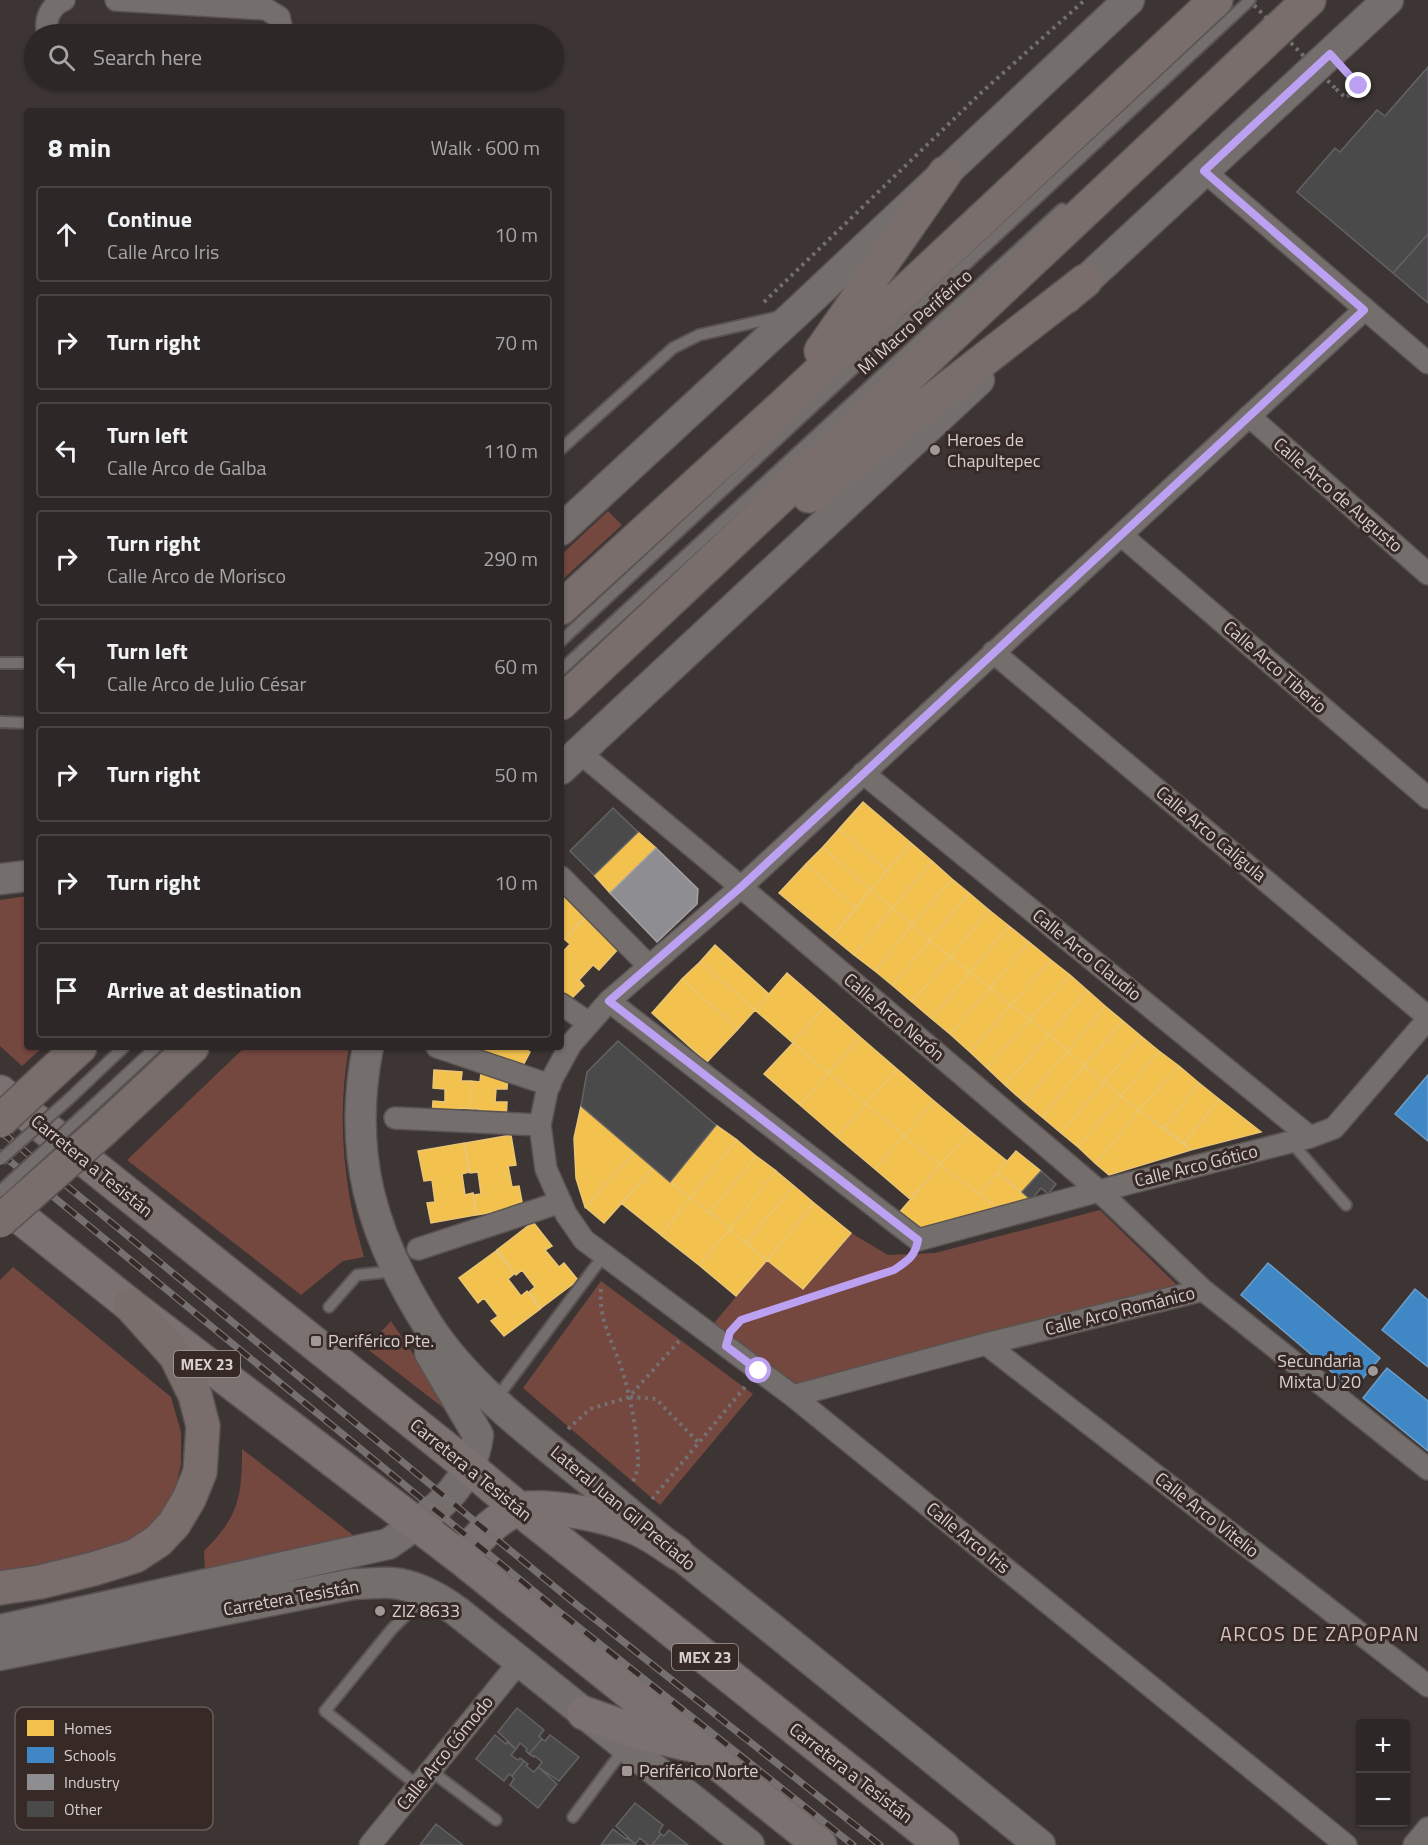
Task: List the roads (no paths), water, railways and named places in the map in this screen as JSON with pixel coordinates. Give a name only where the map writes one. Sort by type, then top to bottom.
[{"type":"highway","points":[[564,605],[785,404],[1216,0]]},
{"type":"highway","points":[[564,700],[1310,0]]},
{"type":"highway","points":[[785,404],[945,172]]},
{"type":"highway","points":[[651,619],[1085,281]]},
{"type":"highway","points":[[1,1102],[56,1090],[78,1050]]},
{"type":"highway","points":[[0,1221],[94,1122],[188,1050]]},
{"type":"highway","points":[[0,1588],[40,1582],[135,1556],[158,1541],[174,1524],[189,1499],[200,1472],[203,1426],[195,1395],[176,1356],[130,1305]]},
{"type":"main road","points":[[564,527],[796,313],[1128,0]]},
{"type":"main road","points":[[570,760],[1388,0]]},
{"type":"main road","points":[[0,879],[24,876]]},
{"type":"main road","name":"Lateral Juan Gil Preciado","points":[[366,1059],[359,1117],[362,1164],[376,1223],[408,1270],[429,1327],[468,1377],[677,1553],[1040,1845]]},
{"type":"main road","name":"Carretera a Tesistán","points":[[1,1102],[469,1467],[942,1845]]},
{"type":"main road","name":"MEX 23","points":[[0,1201],[130,1305],[461,1558],[820,1845]]},
{"type":"main road","points":[[0,1630],[388,1544],[438,1508],[469,1467],[476,1450],[478,1435],[412,1322],[408,1270]]},
{"type":"main road","points":[[461,1558],[477,1538],[501,1519],[519,1509],[546,1508],[615,1520],[657,1538],[677,1553]]},
{"type":"main road","name":"Carretera Tesistán","points":[[0,1655],[353,1584],[392,1583],[411,1587],[444,1602],[749,1845]]},
{"type":"main road","points":[[584,1713],[638,1732],[697,1746]]},
{"type":"street","points":[[47,24],[47,17],[56,3],[64,0]]},
{"type":"street","points":[[116,0],[266,9],[279,17],[281,24]]},
{"type":"street","points":[[1204,171],[1428,363]]},
{"type":"street","name":"Calle Arco Iris","points":[[1346,1845],[793,1395],[696,1323],[598,1263],[566,1214],[546,1169],[540,1125],[548,1086],[571,1044],[609,1001],[741,887],[1364,310]]},
{"type":"street","name":"Calle Arco de Augusto","points":[[1249,416],[1428,574]]},
{"type":"street","name":"Calle Arco Tiberio","points":[[1121,535],[1428,798]]},
{"type":"street","name":"Calle Arco Calígula","points":[[993,652],[1428,1018]]},
{"type":"street","name":"Calle Arco Nerón","points":[[570,760],[741,887],[1099,1191],[1203,1290]]},
{"type":"street","name":"Calle Arco Claudio","points":[[863,773],[1301,1139]]},
{"type":"street","points":[[564,880],[650,966]]},
{"type":"street","name":"Calle Arco Gótico","points":[[609,1001],[918,1240],[1301,1139],[1334,1128],[1428,1018]]},
{"type":"street","points":[[564,1006],[589,1023]]},
{"type":"street","points":[[446,1050],[550,1085]]},
{"type":"street","points":[[395,1118],[540,1125]]},
{"type":"street","points":[[408,1270],[561,1202]]},
{"type":"street","name":"Calle Arco Románico","points":[[793,1395],[1203,1290],[1428,1469]]},
{"type":"street","name":"Calle Arco Vitelio","points":[[986,1344],[1428,1686]]},
{"type":"street","name":"Calle Arco Cómodo","points":[[370,1845],[520,1661]]},
{"type":"street","points":[[1414,1845],[1428,1828]]},
{"type":"lane","name":"Mi Macro Periférico","points":[[564,638],[1249,0]]},
{"type":"lane","name":"Mi Macro Periférico","points":[[564,667],[1073,200]]},
{"type":"lane","points":[[564,446],[674,348],[699,335],[796,313]]},
{"type":"lane","points":[[0,663],[24,663]]},
{"type":"lane","points":[[0,722],[24,723]]},
{"type":"lane","points":[[0,1160],[56,1090],[119,1050]]},
{"type":"lane","points":[[0,1191],[94,1122],[154,1050]]},
{"type":"lane","points":[[1301,1139],[1346,1206]]},
{"type":"lane","points":[[495,1401],[598,1263]]},
{"type":"lane","points":[[329,1307],[357,1275],[408,1270]]},
{"type":"lane","points":[[428,1593],[392,1629],[324,1711],[424,1779],[496,1820]]},
{"type":"lane","points":[[573,1817],[626,1746]]},
{"type":"railway","points":[[0,1131],[567,1597],[880,1845]]},
{"type":"railway","points":[[0,1153],[557,1610],[853,1845]]},
{"type":"place","name":"Heroes de Chapultepec","points":[[935,450]]},
{"type":"place","name":"Periférico Pte.","points":[[316,1341]]},
{"type":"place","name":"Secundaria Mixta U 20","points":[[1373,1371]]},
{"type":"place","name":"ZIZ 8633","points":[[380,1611]]},
{"type":"place","name":"Periférico Norte","points":[[627,1771]]},
{"type":"district","name":"ARCOS DE ZAPOPAN","points":[[1320,1634]]}]
